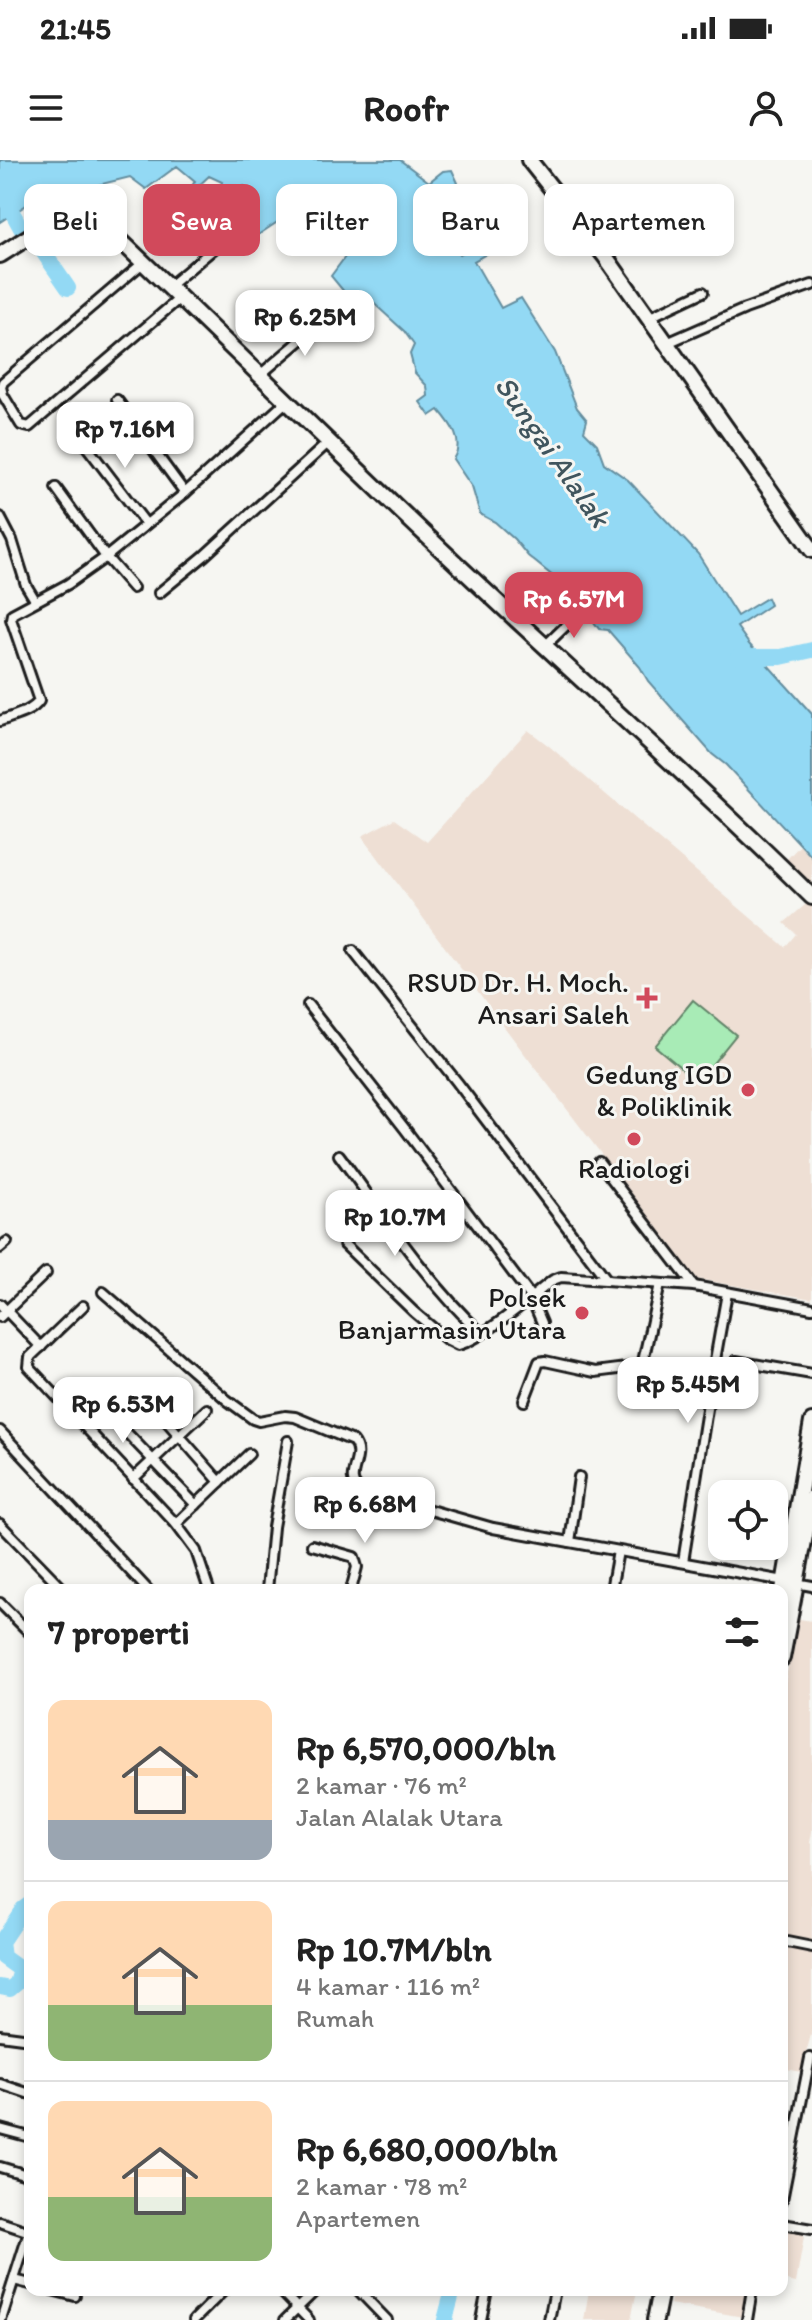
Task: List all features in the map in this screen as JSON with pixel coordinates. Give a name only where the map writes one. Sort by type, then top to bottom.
[{"type":"main road","points":[[529,160],[605,256],[812,550]]},
{"type":"main road","points":[[0,255],[67,216],[80,213],[103,224],[426,536],[769,853],[812,897]]},
{"type":"main road","points":[[794,1587],[812,1422]]},
{"type":"main road","points":[[788,1616],[812,1498]]},
{"type":"street","points":[[168,287],[205,256]]},
{"type":"street","points":[[144,262],[3,382],[3,395],[21,425],[29,427],[180,298]]},
{"type":"street","points":[[667,343],[745,309],[812,285]]},
{"type":"street","points":[[648,318],[703,292]]},
{"type":"street","points":[[260,375],[328,317]]},
{"type":"street","points":[[117,400],[185,493]]},
{"type":"street","points":[[0,721],[38,705],[39,701],[11,619],[14,612],[68,584],[106,557],[185,493],[287,401]]},
{"type":"street","points":[[78,435],[146,524]]},
{"type":"street","points":[[159,593],[330,441]]},
{"type":"street","points":[[56,488],[106,557],[133,588]]},
{"type":"street","points":[[0,517],[12,540],[26,585],[35,600]]},
{"type":"street","points":[[546,645],[580,612]]},
{"type":"street","points":[[353,951],[607,1280]]},
{"type":"street","points":[[308,1005],[531,1297],[542,1323]]},
{"type":"street","points":[[339,1155],[424,1269],[481,1333]]},
{"type":"street","points":[[599,1162],[694,1286]]},
{"type":"street","points":[[344,1244],[414,1312],[458,1345],[468,1342],[561,1277],[694,1286],[812,1308]]},
{"type":"street","points":[[41,1347],[2,1311],[46,1273]]},
{"type":"street","points":[[524,1401],[539,1362],[595,1372],[642,1366],[660,1284]]},
{"type":"street","points":[[103,1292],[253,1419],[295,1417],[356,1443],[359,1453],[352,1481],[360,1490],[493,1528],[683,1562],[781,1584]]},
{"type":"street","points":[[683,1562],[727,1293]]},
{"type":"street","points":[[83,1306],[30,1357],[31,1368],[176,1524],[199,1557],[207,1584]]},
{"type":"street","points":[[736,1361],[812,1374]]},
{"type":"street","points":[[156,1409],[220,1482]]},
{"type":"street","points":[[133,1479],[207,1409]]},
{"type":"street","points":[[0,1431],[142,1584]]},
{"type":"street","points":[[125,1431],[196,1505]]},
{"type":"street","points":[[268,1584],[273,1527],[288,1441]]},
{"type":"street","points":[[176,1524],[249,1454]]},
{"type":"street","points":[[570,1542],[579,1477]]},
{"type":"street","points":[[0,1524],[58,1584]]},
{"type":"street","points":[[312,1545],[354,1557],[357,1567],[353,1584]]},
{"type":"street","points":[[612,1584],[618,1551]]},
{"type":"street","points":[[0,1603],[24,1627]]},
{"type":"street","points":[[788,1942],[812,1947]]},
{"type":"street","points":[[0,2035],[24,2038]]},
{"type":"street","points":[[788,2170],[810,2058]]},
{"type":"street","points":[[0,2084],[24,2092]]},
{"type":"street","points":[[0,2129],[24,2135]]},
{"type":"street","points":[[0,2167],[24,2174]]},
{"type":"street","points":[[0,2222],[24,2230]]},
{"type":"street","points":[[788,2225],[812,2229]]},
{"type":"street","points":[[1,2320],[24,2250]]},
{"type":"street","points":[[14,2280],[24,2282]]},
{"type":"street","points":[[194,2320],[218,2296]]},
{"type":"street","points":[[286,2296],[309,2320]]},
{"type":"street","points":[[285,2320],[310,2296]]},
{"type":"street","points":[[364,2296],[387,2320]]},
{"type":"street","points":[[481,2320],[486,2296]]},
{"type":"street","points":[[549,2320],[554,2296]]},
{"type":"street","points":[[747,2320],[751,2296]]},
{"type":"shaded area","name":"RSUD Dr. H. Moch. Ansari Saleh","points":[[528,730],[785,947],[796,934],[784,923],[812,899],[812,1299],[697,1279],[362,836],[394,819],[427,842]]},
{"type":"shaded area","points":[[808,837],[812,841],[812,884],[786,860]]},
{"type":"shaded area","points":[[799,1619],[812,1621],[812,1940],[788,1936],[788,1668]]},
{"type":"shaded area","points":[[788,1947],[812,1950],[812,2031],[801,2072],[788,2069]]},
{"type":"shaded area","points":[[788,2227],[805,2231],[796,2283],[788,2281]]},
{"type":"shaded area","points":[[588,2296],[636,2296],[631,2320],[584,2320]]},
{"type":"shaded area","points":[[672,2296],[748,2296],[743,2317],[670,2304]]},
{"type":"green space","points":[[693,1000],[736,1035],[698,1082],[655,1046]]},
{"type":"water","name":"Sungai Alalak","points":[[0,160],[400,160],[429,182],[443,171],[452,170],[456,184],[413,184],[413,256],[483,256],[474,261],[501,308],[521,298],[555,352],[577,408],[587,420],[584,431],[597,444],[604,463],[628,480],[698,554],[737,616],[767,598],[770,605],[737,627],[812,714],[812,857],[712,754],[608,630],[599,629],[570,590],[528,556],[495,522],[480,514],[472,487],[453,459],[458,446],[452,427],[439,410],[430,416],[420,402],[428,396],[427,386],[415,373],[410,354],[414,345],[404,331],[368,298],[356,301],[331,276],[344,256],[397,256],[397,184],[276,184],[276,223],[260,234],[260,184],[221,184],[209,176],[200,184],[193,184],[195,181],[177,166],[153,184],[143,184],[143,187],[130,177],[102,184],[24,184],[24,207],[0,222]]},
{"type":"waterway","points":[[0,190],[22,230],[35,240],[68,288]]},
{"type":"waterway","points":[[738,657],[781,657],[812,650]]},
{"type":"waterway","points":[[0,1987],[10,1989],[17,1983],[21,1970],[3,1957],[1,1942],[24,1908]]},
{"type":"waterway","points":[[445,2320],[451,2296]]},
{"type":"place","name":"RSUD Dr. H. Moch. Ansari Saleh","points":[[647,998]]},
{"type":"place","name":"Gedung IGD & Poliklinik","points":[[748,1090]]},
{"type":"place","name":"Radiologi","points":[[634,1139]]},
{"type":"place","name":"Polsek Banjarmasin Utara","points":[[582,1313]]}]
